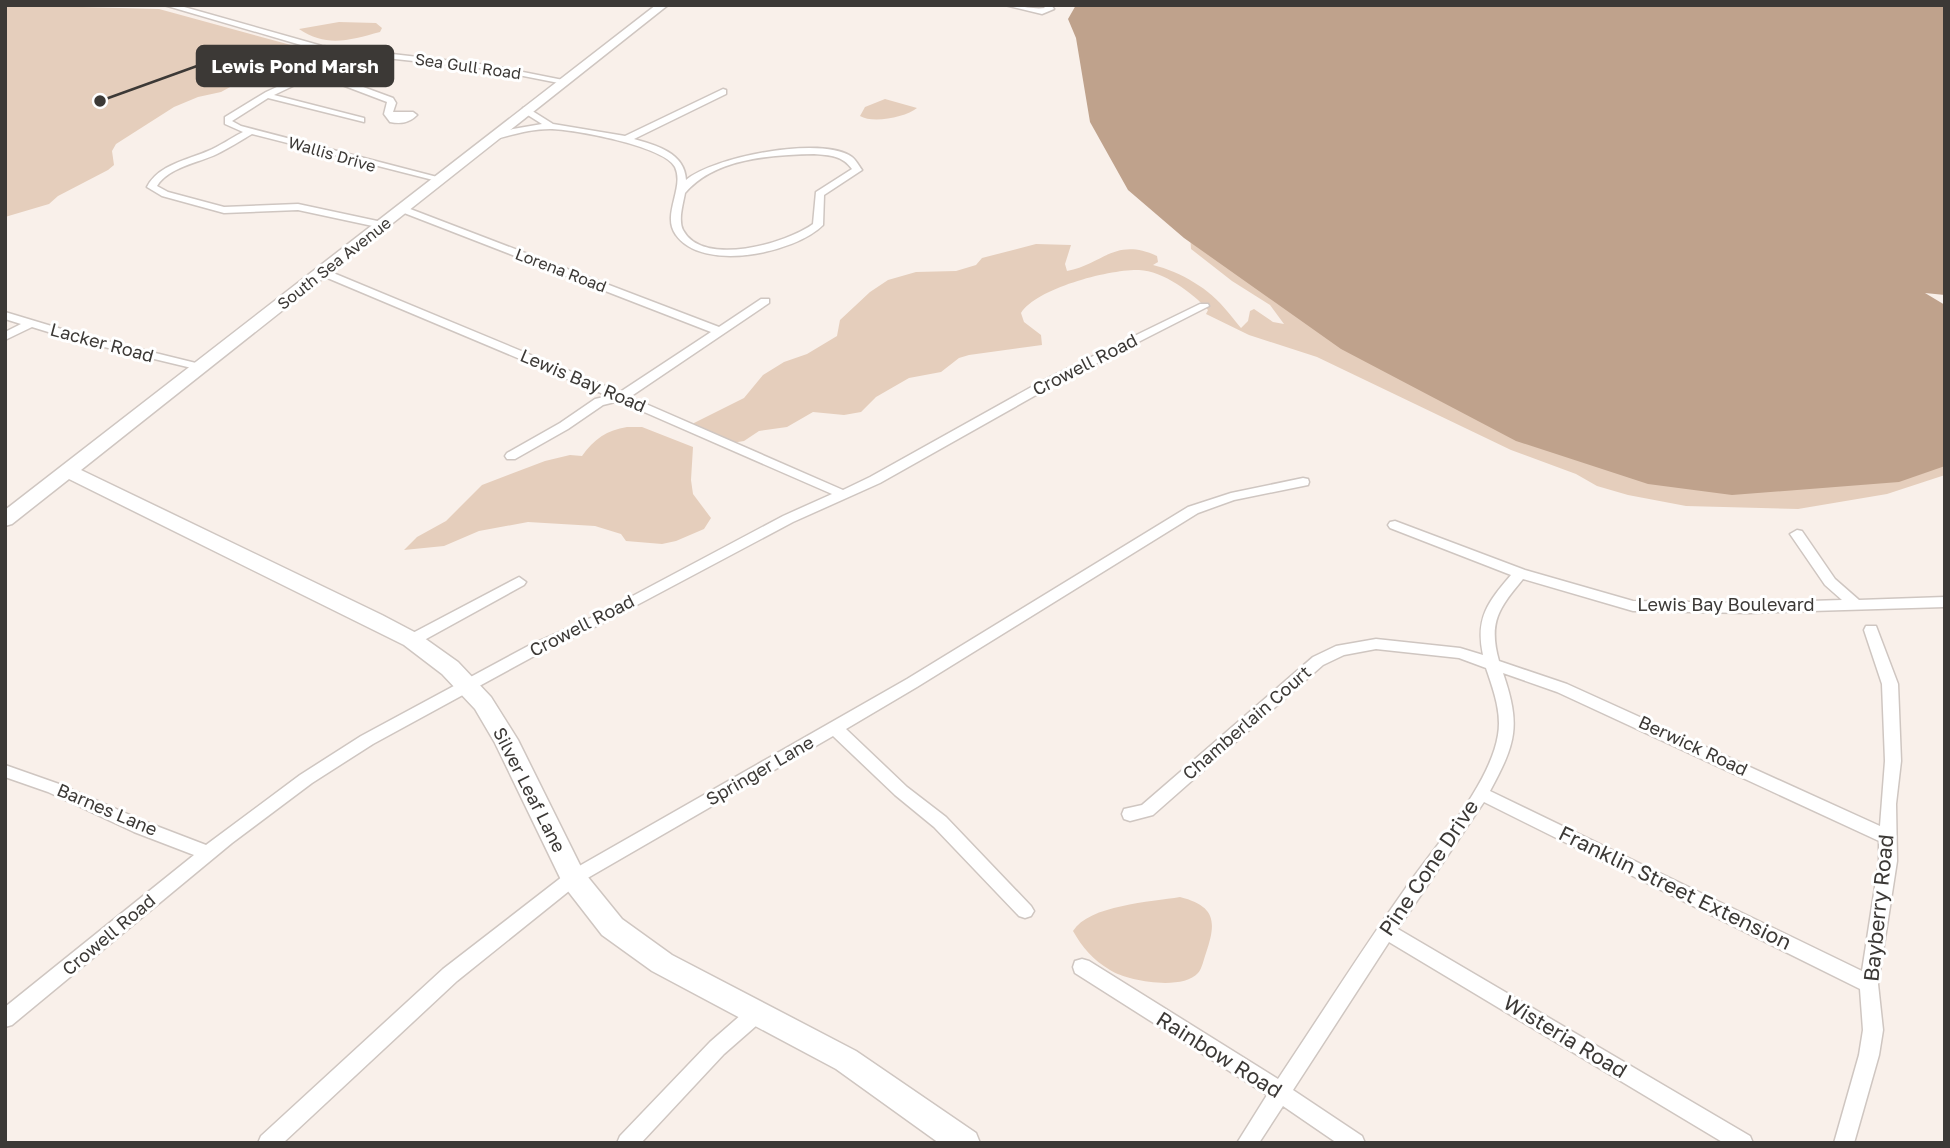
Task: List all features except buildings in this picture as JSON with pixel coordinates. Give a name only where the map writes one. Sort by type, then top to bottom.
[{"type":"street","name":"Sea Gull Road","points":[[168,5],[304,44],[357,53],[488,67],[564,81]]},
{"type":"street","name":"South Sea Avenue","points":[[5,520],[663,5]]},
{"type":"street","points":[[1009,5],[1047,11],[1050,7],[1046,5]]},
{"type":"street","points":[[357,53],[269,94],[273,98],[360,120]]},
{"type":"street","points":[[357,53],[356,57],[333,72],[332,78],[390,100],[392,103],[388,114]]},
{"type":"street","points":[[625,140],[723,92]]},
{"type":"street","name":"Wallis Drive","points":[[269,94],[228,122],[251,131],[438,180]]},
{"type":"street","points":[[527,110],[551,126]]},
{"type":"street","points":[[492,137],[551,126],[625,140],[668,155],[678,163],[709,169]]},
{"type":"street","points":[[251,131],[215,152],[171,170],[155,181],[152,187],[165,194],[224,210],[298,207],[382,225]]},
{"type":"street","points":[[678,163],[682,177],[677,227],[689,241],[722,251],[764,250],[787,245],[813,229],[819,218],[818,194],[857,170],[853,161],[831,153],[790,151],[740,158],[709,169],[689,181],[681,191]]},
{"type":"street","name":"Lorena Road","points":[[402,209],[720,331]]},
{"type":"street","name":"Lewis Bay Road","points":[[322,272],[621,397],[842,494]]},
{"type":"street","points":[[511,456],[565,426],[599,402],[621,397],[765,301]]},
{"type":"street","name":"Crowell Road","points":[[5,1018],[206,853],[306,779],[367,740],[467,686],[874,480],[1048,383],[1204,306]]},
{"type":"street","name":"Lacker Road","points":[[5,314],[29,324],[147,356],[200,367]]},
{"type":"street","points":[[5,337],[29,324]]},
{"type":"street","name":"Silver Leaf Lane","points":[[69,472],[412,640],[450,668],[483,703],[506,740],[573,878],[596,910],[639,948],[846,1059],[949,1138]]},
{"type":"street","name":"Springer Lane","points":[[268,1143],[450,975],[573,878],[1002,629],[1193,510],[1231,497],[1303,482]]},
{"type":"street","name":"Lewis Bay Boulevard","points":[[1395,525],[1520,573],[1603,599],[1644,607],[1749,608],[1854,603],[1945,603]]},
{"type":"street","points":[[1797,534],[1830,582],[1854,603]]},
{"type":"street","name":"Pine Cone Drive","points":[[1247,1143],[1480,793],[1502,750],[1508,727],[1505,702],[1488,636],[1488,620],[1497,603],[1520,573]]},
{"type":"street","points":[[412,640],[519,582]]},
{"type":"street","name":"Bayberry Road","points":[[1844,1143],[1851,1110],[1869,1055],[1873,1030],[1869,984],[1886,886],[1893,761],[1890,684],[1871,630]]},
{"type":"street","name":"Chamberlain Court","points":[[1130,814],[1147,810],[1300,675],[1318,661],[1341,650],[1376,644],[1424,648],[1460,653],[1494,665]]},
{"type":"street","name":"Berwick Road","points":[[1494,665],[1562,688],[1887,837]]},
{"type":"street","points":[[835,728],[901,791],[940,821],[1025,911]]},
{"type":"street","name":"Barnes Lane","points":[[5,771],[30,778],[135,825],[183,840],[206,853]]},
{"type":"street","name":"Franklin Street Extension","points":[[1480,793],[1869,984]]},
{"type":"street","name":"Wisteria Road","points":[[1386,931],[1743,1143]]},
{"type":"street","name":"Rainbow Road","points":[[1082,967],[1355,1143]]},
{"type":"street","points":[[627,1143],[717,1048],[757,1013]]},
{"type":"shaded area","points":[[5,5],[159,9],[313,51],[221,92],[198,97],[174,107],[116,144],[112,151],[114,165],[108,170],[58,196],[49,204],[5,217]]},
{"type":"shaded area","points":[[1076,5],[1945,5],[1945,295],[1925,293],[1945,305],[1945,466],[1899,482],[1732,495],[1648,484],[1516,441],[1341,349],[1184,238],[1128,190],[1090,122],[1076,38],[1068,19]]},
{"type":"shaded area","points":[[339,22],[376,23],[382,28],[380,32],[339,41],[319,39],[299,29]]},
{"type":"shaded area","points":[[885,99],[917,108],[889,118],[860,116],[865,107]]},
{"type":"shaded area","points":[[1190,234],[1945,450],[1945,475],[1887,494],[1798,509],[1686,506],[1628,495],[1597,486],[1576,474],[1511,450],[1317,357],[1249,335],[1206,314],[1208,310],[1202,303],[1177,284],[1158,274],[1139,270],[1111,273],[1075,282],[1029,304],[1021,313],[1024,322],[1041,335],[1042,345],[959,358],[941,372],[909,378],[876,397],[861,412],[844,415],[813,412],[787,427],[759,431],[744,441],[732,443],[692,430],[694,423],[744,398],[763,375],[837,336],[840,320],[870,292],[888,280],[916,272],[956,271],[976,265],[982,258],[1036,244],[1071,245],[1065,264],[1067,271],[1120,251],[1143,251],[1157,256],[1158,262],[1153,265],[1184,277],[1203,289],[1220,303],[1241,328],[1248,321],[1250,311],[1254,309],[1273,322],[1284,324],[1270,305],[1232,281],[1191,249]]},
{"type":"shaded area","points":[[627,427],[642,427],[693,447],[693,494],[711,518],[704,529],[662,544],[626,541],[621,534],[595,526],[528,522],[479,531],[444,546],[404,550],[417,537],[446,521],[482,485],[545,461],[570,455],[582,456],[602,436]]},
{"type":"shaded area","points":[[1180,897],[1207,910],[1212,932],[1198,973],[1180,982],[1141,981],[1118,974],[1093,957],[1073,931],[1092,915],[1106,910]]},
{"type":"place","name":"Lewis Pond Marsh","points":[[100,101]]}]
